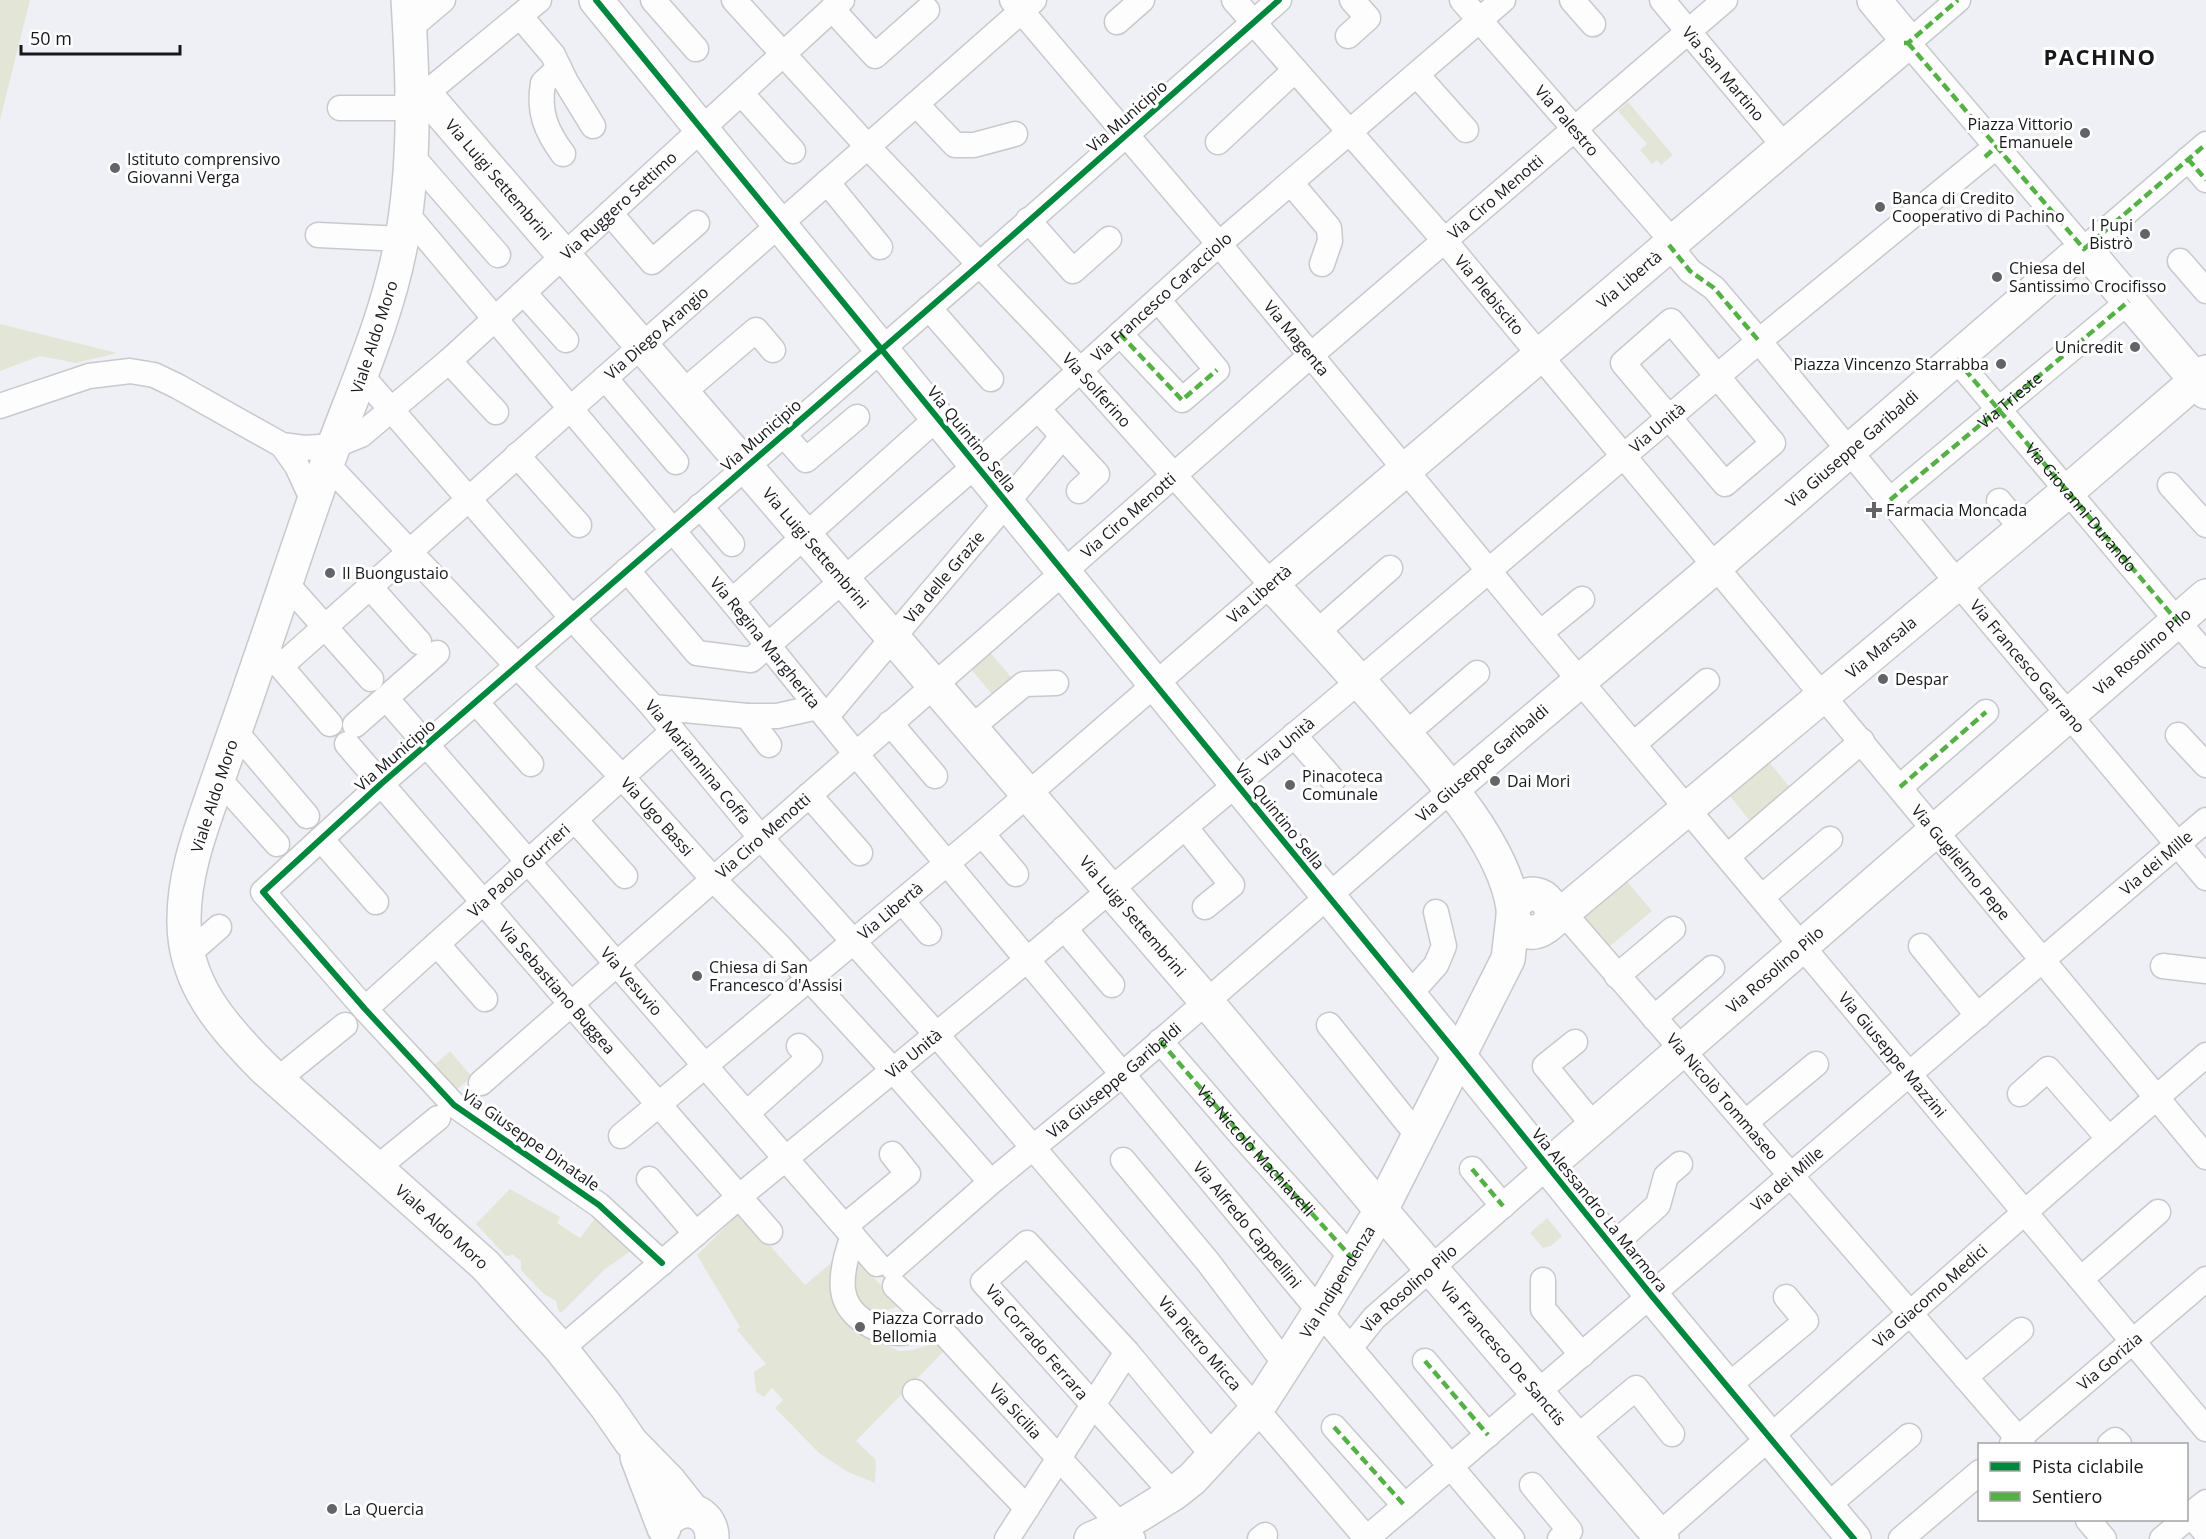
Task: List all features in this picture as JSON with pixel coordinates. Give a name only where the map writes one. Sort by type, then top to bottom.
[{"type":"street","points":[[409,14],[443,0]]},
{"type":"street","points":[[340,108],[416,99],[539,0]]},
{"type":"street","name":"Via Quintino Sella","points":[[596,0],[1327,896]]},
{"type":"street","points":[[653,0],[696,49]]},
{"type":"street","name":"Via Solferino","points":[[734,0],[868,147],[1080,370],[1359,681],[1452,789]]},
{"type":"street","points":[[1117,22],[1142,0]]},
{"type":"street","name":"Via Plebiscito","points":[[1234,0],[1444,240],[1715,567]]},
{"type":"street","name":"Via Municipio","points":[[263,892],[381,784],[980,264],[1279,0]]},
{"type":"street","points":[[1348,36],[1368,18],[1352,0]]},
{"type":"street","name":"Via Palestro","points":[[1461,0],[1575,129],[1671,243],[1690,271],[1714,288],[1849,452]]},
{"type":"street","name":"Via Francesco Caracciolo","points":[[627,570],[697,653],[751,660],[976,465],[1219,244],[1503,0]]},
{"type":"street","points":[[1572,0],[1593,24]]},
{"type":"street","name":"Via San Martino","points":[[1662,0],[1785,147]]},
{"type":"street","name":"Via Ciro Menotti","points":[[481,1083],[1311,355],[1725,0]]},
{"type":"street","points":[[1874,0],[1902,42],[1991,152],[2084,257],[2129,301],[2203,382]]},
{"type":"street","points":[[1902,42],[1958,0]]},
{"type":"street","points":[[837,4],[875,56],[927,10]]},
{"type":"street","name":"Via Ruggero Settimo","points":[[282,445],[331,455],[393,410],[495,320],[837,4]]},
{"type":"street","name":"Via Diego Arangio","points":[[273,657],[325,627],[868,147],[1023,4]]},
{"type":"street","name":"Via Magenta","points":[[1023,4],[1126,135],[1580,680]]},
{"type":"street","name":"Viale Aldo Moro","points":[[409,14],[416,99],[404,226],[394,275],[362,376],[285,582],[273,657],[235,731],[196,841],[183,920],[188,954],[199,987],[216,1016],[234,1038],[277,1080],[485,1265],[561,1349],[631,1442]]},
{"type":"street","points":[[520,16],[553,55],[592,126]]},
{"type":"street","name":"Via Libertà","points":[[621,1136],[982,834],[1271,584],[1785,147],[1902,42]]},
{"type":"street","points":[[559,68],[543,83],[541,110],[544,122],[563,154]]},
{"type":"street","points":[[1218,142],[1295,70]]},
{"type":"street","points":[[1417,75],[1466,130]]},
{"type":"street","points":[[741,93],[793,151]]},
{"type":"street","name":"Via Luigi Settembrini","points":[[416,99],[564,256],[1206,1001]]},
{"type":"street","points":[[916,104],[955,145],[974,145],[1016,134]]},
{"type":"street","name":"Via Unità","points":[[561,1349],[740,1196],[1027,960],[1359,681],[1759,341],[1991,152]]},
{"type":"street","points":[[411,155],[498,255]]},
{"type":"street","points":[[2084,257],[2200,164]]},
{"type":"street","points":[[827,182],[880,247]]},
{"type":"street","points":[[1291,183],[1329,228],[1330,241],[1322,264]]},
{"type":"street","points":[[610,213],[652,262],[697,224]]},
{"type":"street","points":[[1028,220],[1073,271],[1109,239]]},
{"type":"street","points":[[318,235],[404,226]]},
{"type":"street","name":"Via Regina Margherita","points":[[404,226],[495,320],[732,601],[856,754],[1123,1074]]},
{"type":"street","name":"Via Giuseppe Garibaldi","points":[[888,1273],[1956,359],[2084,257]]},
{"type":"street","points":[[2180,261],[2206,291]]},
{"type":"street","points":[[524,293],[566,340]]},
{"type":"street","points":[[1119,334],[1182,400],[1216,370],[1158,300]]},
{"type":"street","name":"Via Trieste","points":[[1890,500],[2129,301]]},
{"type":"street","points":[[929,308],[991,379]]},
{"type":"street","points":[[1671,321],[1718,377],[1773,443],[1725,484],[1623,363],[1671,321]]},
{"type":"street","points":[[682,393],[756,330],[773,350]]},
{"type":"street","name":"Via Giovanni Durando","points":[[1956,359],[2206,655]]},
{"type":"street","points":[[449,361],[496,412]]},
{"type":"street","points":[[0,406],[89,376],[130,371],[154,375],[282,445],[297,466],[314,503]]},
{"type":"street","name":"Via Mariannina Coffa","points":[[362,376],[572,618],[653,707],[761,838],[936,1034],[1032,1148]]},
{"type":"street","points":[[605,378],[676,462]]},
{"type":"street","name":"Via Marsala","points":[[1508,959],[1536,915],[1689,809],[1957,582],[2203,382]]},
{"type":"street","points":[[1038,409],[1097,474],[1079,491]]},
{"type":"street","points":[[783,434],[806,460],[857,417]]},
{"type":"street","points":[[732,601],[937,418]]},
{"type":"street","name":"Via delle Grazie","points":[[822,712],[893,637],[1062,437]]},
{"type":"street","name":"Via Francesco Garrano","points":[[1849,452],[2206,878]]},
{"type":"street","name":"Via Ugo Bassi","points":[[331,455],[410,551],[622,777],[713,879],[780,947],[893,1070],[982,1172]]},
{"type":"street","points":[[517,455],[579,525]]},
{"type":"street","points":[[2170,485],[2206,525]]},
{"type":"street","points":[[1999,501],[2022,529]]},
{"type":"street","points":[[700,506],[732,544]]},
{"type":"street","name":"Via Guglielmo Pepe","points":[[1715,567],[1900,786],[2206,1156]]},
{"type":"street","points":[[1316,633],[1390,568]]},
{"type":"street","name":"Via Vesuvio","points":[[285,582],[786,1159],[888,1273]]},
{"type":"street","points":[[370,587],[428,647],[379,689]]},
{"type":"street","name":"Via Rosolino Pilo","points":[[1350,1348],[1374,1318],[2206,596]]},
{"type":"street","points":[[1540,633],[1582,599]]},
{"type":"street","points":[[273,657],[330,724]]},
{"type":"street","points":[[1406,734],[1477,673]]},
{"type":"street","name":"Via Giuseppe Mazzini","points":[[1580,680],[2133,1342],[2202,1417]]},
{"type":"street","points":[[1634,744],[1707,681]]},
{"type":"street","points":[[971,728],[1024,684],[1056,683]]},
{"type":"street","name":"Via Sebastiano Buggea","points":[[379,689],[351,734],[381,784],[770,1232]]},
{"type":"street","points":[[476,702],[531,764]]},
{"type":"street","points":[[653,707],[747,716],[822,712]]},
{"type":"street","points":[[1900,786],[1986,712]]},
{"type":"street","points":[[747,716],[769,745]]},
{"type":"street","points":[[890,723],[936,776]]},
{"type":"street","points":[[235,731],[307,816]]},
{"type":"street","name":"Via Paolo Gurrieri","points":[[365,1009],[673,731]]},
{"type":"street","points":[[1294,735],[1333,780]]},
{"type":"street","points":[[2178,735],[2206,765]]},
{"type":"street","points":[[1728,856],[1862,741]]},
{"type":"street","points":[[218,778],[278,844]]},
{"type":"street","points":[[1452,789],[1489,846],[1522,882],[1536,915]]},
{"type":"street","points":[[809,795],[860,853]]},
{"type":"street","points":[[575,820],[625,876]]},
{"type":"street","name":"Via dei Mille","points":[[1367,1539],[2206,820]]},
{"type":"street","points":[[1185,827],[1232,885],[1205,907]]},
{"type":"street","points":[[982,834],[1016,874]]},
{"type":"street","points":[[321,839],[376,902]]},
{"type":"street","points":[[1762,897],[1830,839]]},
{"type":"street","name":"Via Giuseppe Dinatale","points":[[263,892],[365,1009],[454,1105],[599,1204],[662,1263]]},
{"type":"street","name":"Via Alessandro La Marmora","points":[[1327,896],[1652,1296],[1854,1539]]},
{"type":"street","points":[[902,901],[929,933]]},
{"type":"street","points":[[1409,995],[1436,965],[1444,946],[1436,912]]},
{"type":"street","name":"Via Nicolò Tommaseo","points":[[1536,915],[1617,976],[1792,1175],[1965,1377],[2018,1443]]},
{"type":"street","points":[[188,954],[219,927]]},
{"type":"street","points":[[1064,928],[1112,986]]},
{"type":"street","points":[[1617,976],[1673,929]]},
{"type":"street","points":[[437,944],[485,999]]},
{"type":"street","points":[[1922,946],[1978,1016]]},
{"type":"street","name":"Via Indipendenza","points":[[1091,1539],[1127,1532],[1192,1479],[1257,1409],[1381,1210],[1508,959]]},
{"type":"street","points":[[2163,966],[2206,971]]},
{"type":"street","points":[[1654,1018],[1712,968]]},
{"type":"street","name":"Via Francesco De Sanctis","points":[[1206,1001],[1658,1538]]},
{"type":"street","points":[[277,1080],[345,1025]]},
{"type":"street","points":[[1329,1025],[1418,1136]]},
{"type":"street","name":"Via Niccolò Machiavelli","points":[[1160,1041],[1240,1135],[1352,1258]]},
{"type":"street","points":[[1575,1042],[1545,1066],[1594,1126]]},
{"type":"street","points":[[747,1113],[810,1057],[799,1046]]},
{"type":"street","name":"Via Giacomo Medici","points":[[1658,1538],[2025,1211],[2206,1055]]},
{"type":"street","points":[[1746,1122],[1816,1064]]},
{"type":"street","points":[[2020,1094],[2048,1069],[2109,1138]]},
{"type":"street","name":"Via Alfredo Cappellini","points":[[1123,1074],[1512,1539]]},
{"type":"street","points":[[377,1168],[438,1118]]},
{"type":"street","name":"Via Pietro Micca","points":[[1032,1148],[1367,1539]]},
{"type":"street","points":[[892,1154],[908,1174],[849,1231],[843,1292],[849,1306],[859,1317],[875,1328],[897,1333],[915,1330],[932,1320]]},
{"type":"street","points":[[1123,1160],[1208,1262],[1286,1365]]},
{"type":"street","points":[[1612,1246],[1658,1205],[1666,1176],[1680,1164]]},
{"type":"street","points":[[1472,1169],[1503,1206]]},
{"type":"street","points":[[649,1179],[696,1234]]},
{"type":"street","points":[[2081,1279],[2158,1212]]},
{"type":"street","name":"Via Corrado Ferrara","points":[[1173,1494],[983,1282],[1027,1243],[1127,1352],[1214,1456]]},
{"type":"street","name":"Via Sicilia","points":[[888,1273],[1127,1532]]},
{"type":"street","name":"Via Gorizia","points":[[2018,1443],[2206,1279]]},
{"type":"street","points":[[1543,1280],[1543,1309],[1582,1355]]},
{"type":"street","points":[[1728,1386],[1806,1320],[1786,1297]]},
{"type":"street","points":[[1965,1377],[2021,1330]]},
{"type":"street","points":[[1007,1539],[1127,1352]]},
{"type":"street","points":[[1425,1361],[1488,1435]]},
{"type":"street","points":[[1575,1438],[1636,1389],[1672,1434]]},
{"type":"street","points":[[915,1392],[1027,1508]]},
{"type":"street","points":[[1334,1427],[1405,1506]]},
{"type":"street","points":[[1827,1506],[1909,1436]]},
{"type":"street","points":[[631,1442],[710,1528]]},
{"type":"street","points":[[631,1442],[663,1536]]},
{"type":"street","points":[[1901,1539],[1978,1474]]},
{"type":"street","points":[[1532,1485],[1570,1531],[1560,1539]]},
{"type":"street","points":[[663,1536],[668,1520],[682,1510],[710,1528]]},
{"type":"street","points":[[2192,1514],[2206,1533]]},
{"type":"street","points":[[2089,1521],[2104,1539]]},
{"type":"street","points":[[2162,1539],[2184,1521]]},
{"type":"green space","points":[[0,0],[30,0],[0,120]]},
{"type":"green space","points":[[1628,102],[1673,155],[1661,165],[1657,160],[1652,164],[1640,150],[1647,144],[1618,111]]},
{"type":"green space","points":[[0,324],[117,353],[76,363],[40,356],[0,371]]},
{"type":"green space","points":[[989,651],[1016,683],[996,699],[970,668]]},
{"type":"green space","points":[[1769,762],[1794,792],[1754,826],[1729,795]]},
{"type":"green space","points":[[1626,880],[1652,911],[1609,947],[1585,921],[1585,916]]},
{"type":"green space","points":[[450,1051],[472,1077],[455,1091],[433,1066]]},
{"type":"green space","points":[[510,1189],[560,1217],[557,1223],[580,1238],[596,1217],[631,1251],[605,1269],[561,1313],[556,1301],[544,1294],[521,1270],[521,1261],[513,1255],[506,1256],[476,1224]]},
{"type":"green space","points":[[740,1212],[805,1285],[845,1251],[864,1333],[899,1351],[913,1350],[934,1343],[947,1348],[856,1441],[876,1460],[875,1483],[846,1471],[819,1453],[775,1408],[783,1400],[772,1388],[764,1397],[756,1392],[754,1372],[766,1364],[737,1330],[740,1327],[697,1255]]},
{"type":"green space","points":[[1547,1218],[1562,1236],[1551,1246],[1543,1248],[1530,1233]]},
{"type":"green space","points":[[854,1255],[899,1306],[878,1311],[857,1305],[850,1265]]},
{"type":"marked path","points":[[1904,43],[1908,43],[1958,0]]},
{"type":"marked path","points":[[1908,43],[2084,249],[2206,144]]},
{"type":"marked path","points":[[1985,157],[1997,146]]},
{"type":"marked path","points":[[2188,159],[2206,180]]},
{"type":"marked path","points":[[1669,245],[1690,271],[1714,288],[1759,341]]},
{"type":"marked path","points":[[1890,500],[2129,301]]},
{"type":"marked path","points":[[1120,334],[1182,400],[1217,370]]},
{"type":"marked path","points":[[1956,359],[2177,621]]},
{"type":"marked path","points":[[1900,787],[1986,712]]},
{"type":"marked path","points":[[1160,1041],[1352,1258]]},
{"type":"marked path","points":[[1472,1169],[1503,1206]]},
{"type":"marked path","points":[[1425,1361],[1488,1435]]},
{"type":"marked path","points":[[1334,1427],[1405,1506]]},
{"type":"cycle path","points":[[596,0],[1459,1056],[1652,1296],[1854,1539]]},
{"type":"cycle path","points":[[662,1263],[599,1205],[454,1105],[365,1009],[263,892],[381,784],[980,264],[1279,0]]},
{"type":"place","name":"Piazza Vittorio Emanuele","points":[[2085,133]]},
{"type":"place","name":"Istituto comprensivo Giovanni Verga","points":[[115,168]]},
{"type":"place","name":"Banca di Credito Cooperativo di Pachino","points":[[1880,207]]},
{"type":"place","name":"I Pupi Bistrò","points":[[2145,234]]},
{"type":"place","name":"Chiesa del Santissimo Crocifisso","points":[[1997,277]]},
{"type":"place","name":"Unicredit","points":[[2135,347]]},
{"type":"place","name":"Piazza Vincenzo Starrabba","points":[[2001,364]]},
{"type":"place","name":"Farmacia Moncada","points":[[1874,510]]},
{"type":"place","name":"Il Buongustaio","points":[[330,573]]},
{"type":"place","name":"Despar","points":[[1883,679]]},
{"type":"place","name":"Dai Mori","points":[[1495,781]]},
{"type":"place","name":"Pinacoteca Comunale","points":[[1290,785]]},
{"type":"place","name":"Chiesa di San Francesco d'Assisi","points":[[697,976]]},
{"type":"place","name":"Piazza Corrado Bellomia","points":[[860,1327]]},
{"type":"place","name":"La Quercia","points":[[332,1509]]},
{"type":"district","name":"PACHINO","points":[[2100,56]]}]
